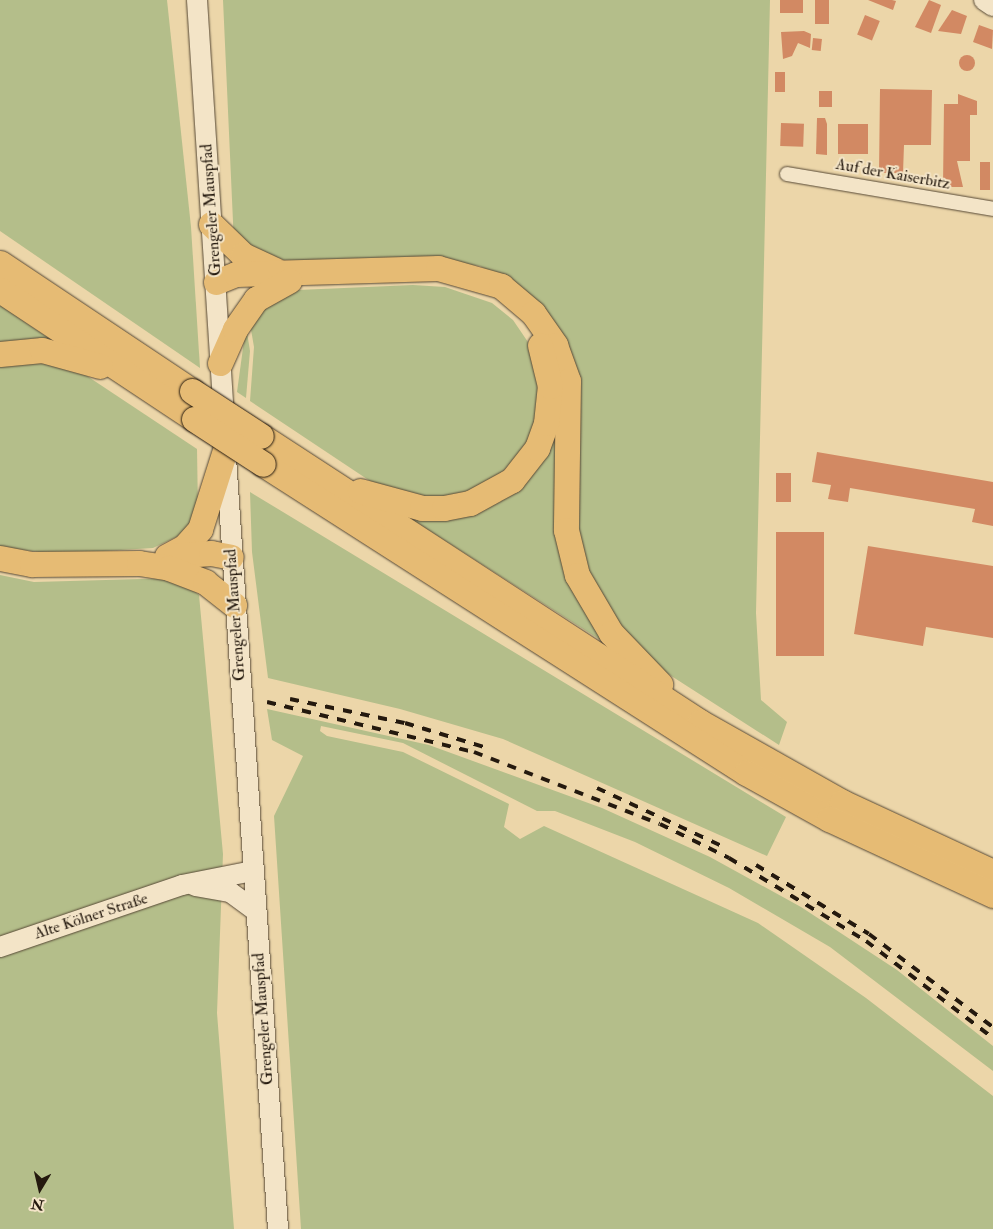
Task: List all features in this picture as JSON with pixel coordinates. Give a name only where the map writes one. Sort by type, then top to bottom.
[{"type":"highway","points":[[211,224],[243,255],[285,277],[408,268],[460,271],[500,286],[533,313],[555,345],[568,382],[566,515],[577,575],[611,633],[700,722]]},
{"type":"highway","points":[[0,263],[484,583],[700,722],[842,802],[993,872]]},
{"type":"highway","points":[[216,282],[236,274],[285,277],[414,276],[468,282],[498,296],[523,319],[547,368],[549,406],[542,436],[525,466],[495,492],[470,503],[422,508],[329,481]]},
{"type":"highway","points":[[220,363],[235,328],[256,299],[285,277]]},
{"type":"highway","points":[[0,290],[263,464],[746,773],[829,819],[993,895]]},
{"type":"highway","points":[[0,354],[53,352],[128,375]]},
{"type":"highway","points":[[168,562],[200,530],[226,448]]},
{"type":"highway","points":[[0,558],[43,565],[168,562],[206,566],[231,557]]},
{"type":"highway","points":[[168,562],[205,582],[234,605]]},
{"type":"main road","name":"Grengeler Mauspfad","points":[[197,0],[216,282],[234,605],[278,1229]]},
{"type":"main road","points":[[984,0],[993,6]]},
{"type":"main road","name":"Alte Kölner Straße","points":[[0,947],[182,886],[252,871]]},
{"type":"main road","name":"Alte Kölner Straße","points":[[182,886],[224,890],[256,911]]},
{"type":"street","name":"Auf der Kaiserbitz","points":[[787,174],[993,208]]},
{"type":"green space","points":[[0,0],[167,0],[191,227],[200,368],[0,231]]},
{"type":"green space","points":[[223,0],[770,0],[756,613],[761,700],[787,722],[779,745],[662,670],[633,644],[589,578],[577,534],[577,383],[500,277],[480,266],[437,260],[284,260],[234,244]]},
{"type":"green space","points":[[413,285],[445,287],[492,303],[513,320],[530,345],[540,382],[536,425],[517,460],[482,488],[436,499],[373,483],[250,401],[254,347],[249,318],[283,294],[298,290]]},
{"type":"green space","points":[[0,305],[63,348],[0,349]]},
{"type":"green space","points":[[246,326],[250,351],[246,398],[237,392]]},
{"type":"green space","points":[[548,340],[560,492],[602,641],[394,508],[410,511],[525,473]]},
{"type":"green space","points":[[34,359],[78,370],[197,449],[198,511],[193,529],[153,548],[55,554],[0,547],[0,364]]},
{"type":"green space","points":[[250,492],[786,817],[767,856],[503,739],[400,709],[268,678],[252,552]]},
{"type":"green space","points":[[0,575],[34,582],[178,578],[199,595],[223,854],[217,1013],[234,1229],[0,1229]]},
{"type":"green space","points":[[267,709],[429,745],[602,808],[710,857],[801,907],[897,970],[993,1046],[993,1071],[830,947],[729,888],[635,842],[555,811],[537,811],[403,743],[321,726],[320,731],[327,736],[403,752],[509,804],[504,827],[520,839],[544,826],[758,923],[866,998],[993,1096],[993,1229],[301,1229],[274,816],[303,756],[272,740]]},
{"type":"building","points":[[780,0],[803,0],[803,13],[780,13]]},
{"type":"building","points":[[815,0],[829,0],[829,24],[815,24]]},
{"type":"building","points":[[868,0],[892,0],[896,1],[893,10]]},
{"type":"building","points":[[929,0],[941,5],[931,33],[915,27]]},
{"type":"building","points":[[952,10],[967,16],[961,34],[938,31]]},
{"type":"building","points":[[865,15],[880,21],[872,40],[857,34]]},
{"type":"building","points":[[979,25],[993,30],[992,49],[973,42]]},
{"type":"building","points":[[804,31],[811,34],[810,48],[798,43],[792,56],[783,59],[781,32]]},
{"type":"building","points":[[813,38],[822,39],[821,51],[812,50]]},
{"type":"building","points":[[964,55],[970,55],[975,60],[973,69],[964,71],[959,66],[959,60]]},
{"type":"building","points":[[775,72],[785,72],[785,92],[775,92]]},
{"type":"building","points":[[880,89],[932,90],[931,145],[904,145],[903,173],[879,173]]},
{"type":"building","points":[[819,91],[832,91],[832,107],[819,107]]},
{"type":"building","points":[[958,94],[977,101],[977,115],[970,115],[970,161],[957,161],[963,187],[952,187],[943,185],[944,104],[958,104]]},
{"type":"building","points":[[817,118],[825,118],[827,124],[827,155],[816,154]]},
{"type":"building","points":[[781,123],[804,124],[803,147],[780,146]]},
{"type":"building","points":[[838,124],[868,124],[868,154],[838,154]]},
{"type":"building","points":[[980,162],[990,162],[990,190],[980,190]]},
{"type":"building","points":[[817,452],[993,482],[993,526],[972,522],[975,509],[850,488],[848,502],[828,499],[831,485],[812,482]]},
{"type":"building","points":[[776,473],[791,473],[791,502],[776,502]]},
{"type":"building","points":[[776,532],[824,532],[824,656],[776,656]]},
{"type":"building","points":[[868,546],[993,566],[993,638],[926,627],[923,646],[854,634]]},
{"type":"railway","points":[[290,699],[405,723],[484,747]]},
{"type":"railway","points":[[267,702],[474,752],[660,824],[729,858],[866,941],[993,1038]]},
{"type":"railway","points":[[597,788],[724,847]]},
{"type":"railway","points":[[756,865],[869,934],[993,1027]]}]
